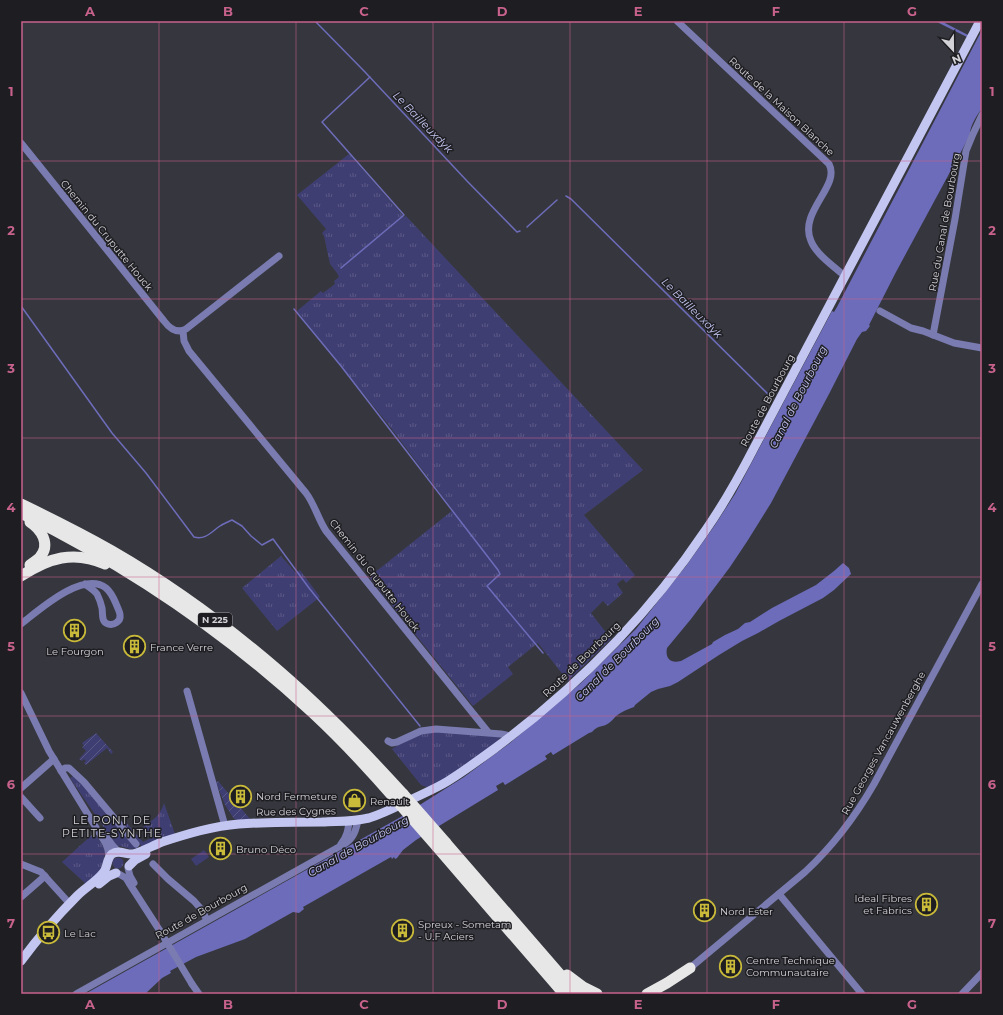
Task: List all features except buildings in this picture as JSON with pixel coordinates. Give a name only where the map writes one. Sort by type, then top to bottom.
[{"type":"highway","name":"N 225","points":[[21,504],[113,552],[164,584],[221,624],[277,669],[323,710],[359,747],[442,845],[517,925],[576,994]]},
{"type":"highway","name":"N 225","points":[[21,513],[110,561],[175,602],[238,648],[289,691],[399,796]]},
{"type":"highway","points":[[21,518],[39,529],[45,543],[40,558],[21,570]]},
{"type":"highway","points":[[21,576],[33,568],[53,560],[70,557],[88,558],[109,566],[150,590],[175,602]]},
{"type":"highway","name":"N 225","points":[[442,845],[492,911],[564,994]]},
{"type":"highway","points":[[492,911],[514,943],[554,994]]},
{"type":"highway","points":[[517,925],[572,980],[597,994]]},
{"type":"highway","points":[[647,994],[667,984],[690,968]]},
{"type":"highway","points":[[662,994],[690,968]]},
{"type":"main road","name":"Route de Bourbourg","points":[[358,820],[372,817],[443,784],[475,763],[534,718],[605,652],[648,606],[684,561],[710,524],[737,481],[980,21]]},
{"type":"main road","name":"Rue des Cygnes","points":[[122,853],[133,854],[174,838],[225,826],[256,823],[349,822],[358,820]]},
{"type":"main road","name":"Rue des Cygnes","points":[[129,867],[135,860],[155,849],[211,829]]},
{"type":"main road","points":[[21,961],[47,927],[78,895],[103,874],[113,854],[122,853],[129,858],[129,867],[124,872],[106,878],[70,904]]},
{"type":"main road","points":[[109,860],[110,869],[118,874]]},
{"type":"street","name":"Route de la Maison Blanche","points":[[677,21],[829,164],[831,170],[830,179],[812,215],[808,226],[809,235],[813,245],[821,255],[846,276]]},
{"type":"street","name":"Rue du Canal de Bourbourg","points":[[933,335],[954,226],[966,151],[982,115]]},
{"type":"street","name":"Chemin du Cruputte Houck","points":[[21,143],[168,326],[174,330],[182,331],[184,341],[189,351],[306,493],[326,531],[488,732]]},
{"type":"street","points":[[182,331],[279,256]]},
{"type":"street","points":[[880,311],[908,327],[958,344],[982,348]]},
{"type":"street","points":[[21,624],[56,597],[72,589],[85,584],[90,583],[99,584],[113,596],[120,612],[118,621],[115,624],[106,624],[103,618],[102,606],[97,595],[85,584]]},
{"type":"street","name":"Rue Georges Vancauwenberghe","points":[[690,968],[805,872],[822,856],[856,814],[874,784],[982,584]]},
{"type":"street","points":[[187,691],[225,826]]},
{"type":"street","points":[[21,692],[49,752]]},
{"type":"street","points":[[21,703],[38,736],[75,792],[112,845],[122,853]]},
{"type":"street","points":[[388,741],[392,743],[397,742],[418,732],[431,729],[488,732],[504,734],[508,738]]},
{"type":"street","points":[[21,788],[54,759]]},
{"type":"street","points":[[61,771],[65,768],[69,768],[77,775],[136,844]]},
{"type":"street","points":[[75,792],[106,846],[109,860]]},
{"type":"street","points":[[21,797],[40,818]]},
{"type":"street","name":"Route de Bourbourg","points":[[76,994],[346,843],[356,830],[358,820]]},
{"type":"street","name":"Route de Bourbourg","points":[[337,847],[345,839],[349,822]]},
{"type":"street","points":[[21,864],[40,871],[70,904]]},
{"type":"street","points":[[153,864],[194,901],[201,909],[207,920]]},
{"type":"street","points":[[129,867],[132,880],[160,931]]},
{"type":"street","points":[[118,874],[126,878],[199,994]]},
{"type":"street","points":[[21,897],[45,876]]},
{"type":"street","points":[[779,894],[862,994]]},
{"type":"street","points":[[962,994],[982,973]]},
{"type":"green space","points":[[349,154],[404,217],[406,216],[643,470],[584,515],[635,575],[626,583],[623,579],[617,584],[623,593],[608,606],[603,601],[591,613],[611,639],[568,681],[538,643],[508,667],[513,674],[473,706],[369,577],[453,510],[388,424],[297,311],[321,291],[323,293],[335,284],[334,281],[339,277],[330,264],[322,233],[326,229],[297,195]]},
{"type":"green space","points":[[281,556],[296,573],[300,570],[320,597],[277,631],[242,588]]},
{"type":"green space","points":[[430,730],[501,737],[495,744],[448,778],[429,788],[421,785],[392,749],[401,743]]},
{"type":"green space","points":[[96,733],[113,752],[111,754],[107,748],[86,765],[84,763],[86,761],[84,759],[82,761],[79,759],[86,751],[82,747],[84,746],[82,743]]},
{"type":"green space","points":[[73,776],[76,777],[138,848],[130,849],[116,845],[70,778]]},
{"type":"green space","points":[[218,781],[250,819],[241,821],[234,819],[225,805],[216,782]]},
{"type":"green space","points":[[164,803],[175,834],[142,847],[123,823],[125,821],[143,842],[151,838],[143,827],[158,814]]},
{"type":"green space","points":[[94,833],[104,847],[105,853],[99,873],[86,884],[62,862]]},
{"type":"green space","points":[[204,850],[209,857],[196,866],[191,859]]},
{"type":"green space","points":[[118,857],[122,859],[124,863],[122,867],[118,869],[114,867],[112,863],[114,859]]},
{"type":"water","points":[[935,21],[941,21],[970,36],[969,38]]},
{"type":"water","name":"Canal de Bourbourg","points":[[982,30],[982,109],[974,121],[970,135],[896,272],[869,325],[870,326],[866,331],[862,332],[857,339],[771,503],[730,567],[667,648],[667,655],[671,661],[681,661],[738,629],[745,623],[750,622],[772,608],[816,585],[843,563],[849,568],[851,574],[823,598],[742,641],[678,682],[651,692],[634,707],[620,713],[609,723],[597,728],[553,755],[551,752],[545,756],[547,759],[505,785],[503,782],[496,786],[498,790],[416,840],[403,850],[397,858],[395,859],[394,857],[392,859],[391,857],[303,907],[304,909],[299,913],[293,912],[245,939],[196,957],[170,971],[171,973],[162,978],[145,994],[85,994],[399,818],[464,777],[510,743],[580,684],[636,629],[686,566],[735,494],[832,311],[834,312],[837,307]]},
{"type":"waterway","name":"Le Bailleuxdyk","points":[[315,21],[467,181],[517,232],[520,231]]},
{"type":"waterway","points":[[341,268],[404,215],[322,122],[370,77]]},
{"type":"waterway","name":"Le Bailleuxdyk","points":[[566,196],[571,199],[772,398]]},
{"type":"waterway","name":"Le Bailleuxdyk","points":[[527,227],[557,200]]},
{"type":"waterway","points":[[21,306],[112,433],[146,473],[194,537],[198,538],[205,536],[221,525],[232,520],[242,526],[262,545],[273,539],[309,588],[420,726]]},
{"type":"waterway","points":[[294,309],[341,366],[498,570],[500,574],[487,586],[543,653]]},
{"type":"place","name":"Le Fourgon","points":[[75,631]]},
{"type":"place","name":"France Verre","points":[[135,647]]},
{"type":"place","name":"Nord Fermeture","points":[[240,796]]},
{"type":"place","name":"Renault","points":[[354,801]]},
{"type":"place","name":"Bruno Déco","points":[[220,849]]},
{"type":"place","name":"Ideal Fibres et Fabrics","points":[[927,904]]},
{"type":"place","name":"Nord Ester","points":[[705,911]]},
{"type":"place","name":"Spreux - Sometam - U.F Aciers","points":[[403,930]]},
{"type":"place","name":"Le Lac","points":[[48,933]]},
{"type":"place","name":"Centre Technique Communautaire","points":[[731,966]]},
{"type":"district","name":"LE PONT DE PETITE-SYNTHE","points":[[112,826]]}]
